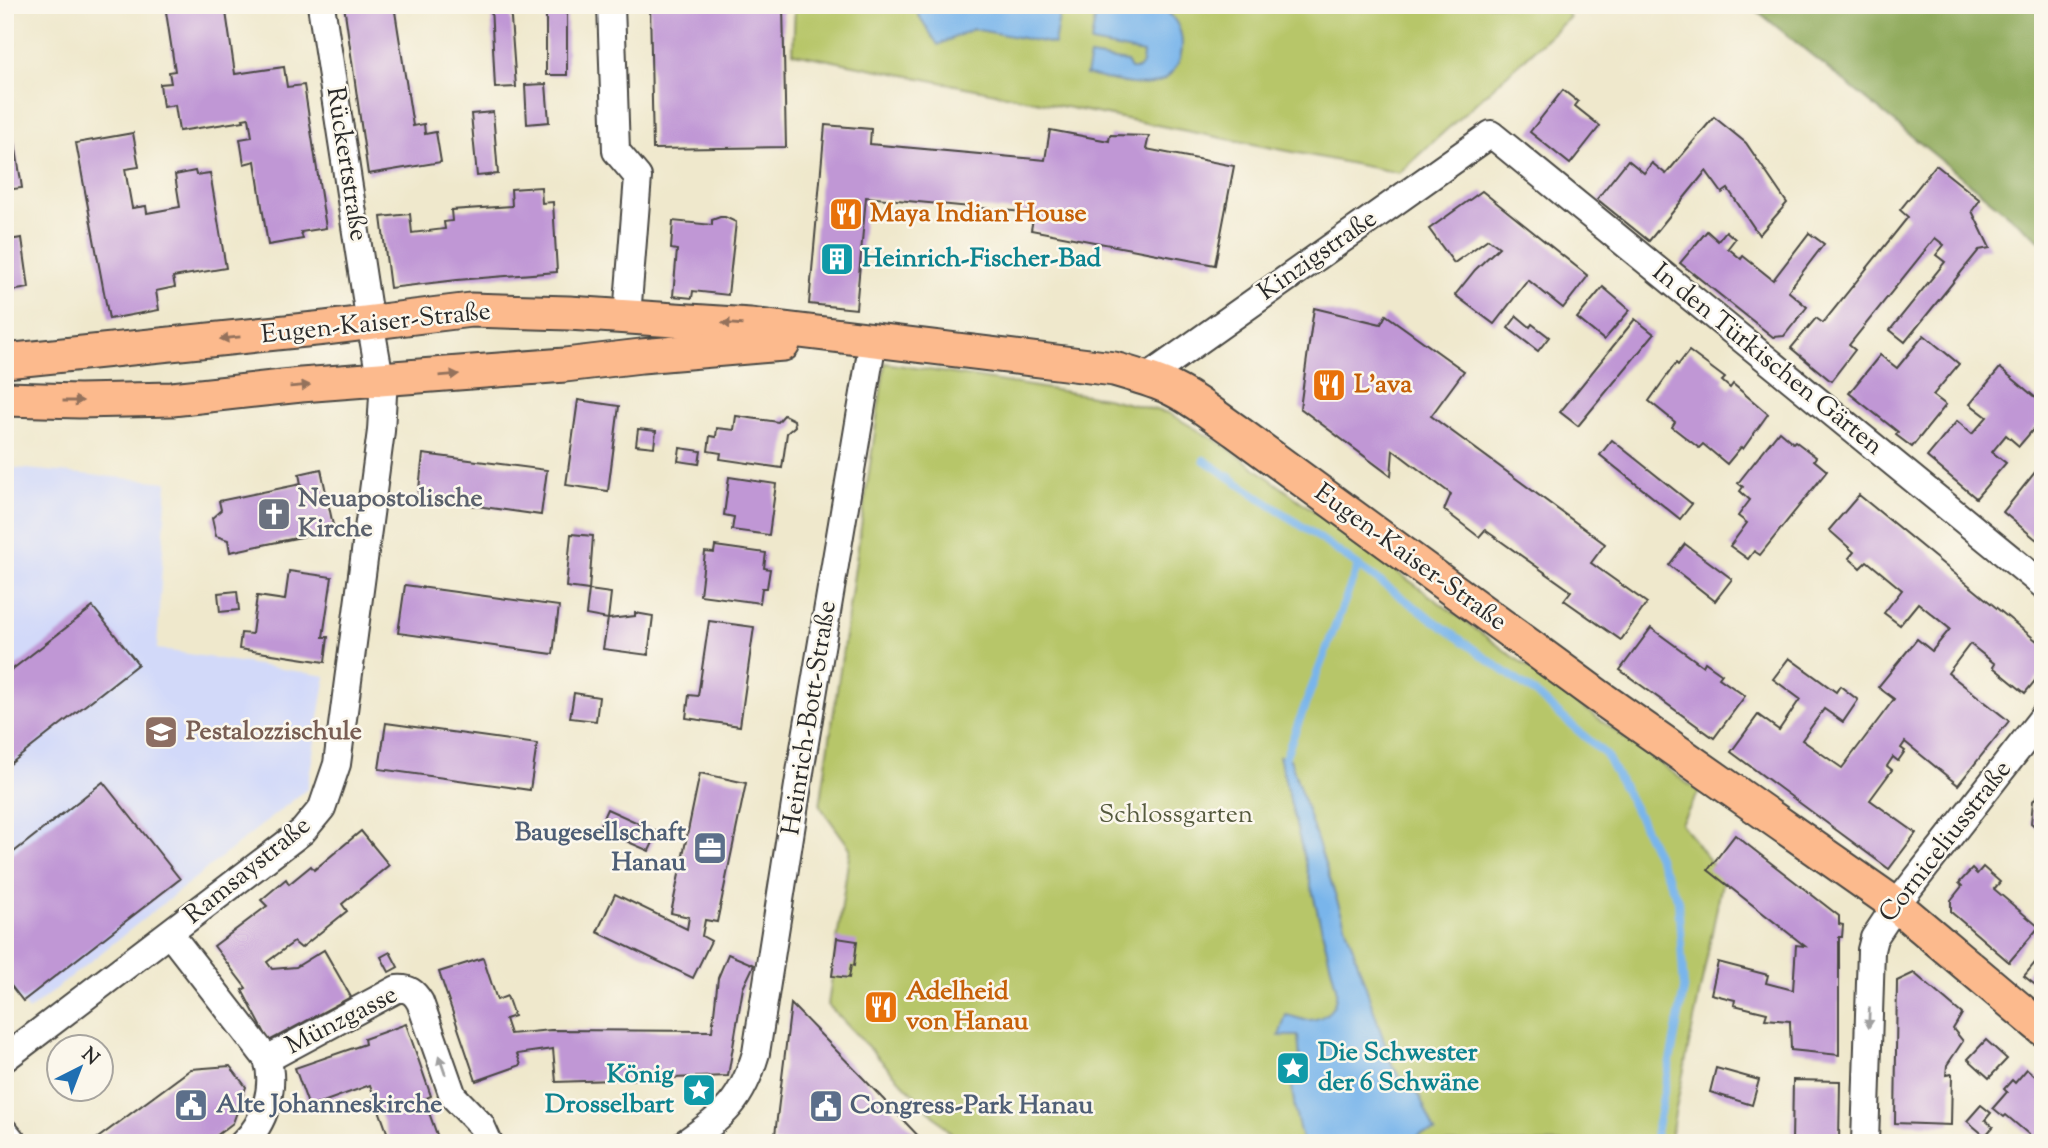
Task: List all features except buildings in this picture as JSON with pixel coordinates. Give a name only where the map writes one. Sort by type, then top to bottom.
[{"type":"main road","name":"Eugen-Kaiser-Straße","points":[[5,361],[471,310],[626,316],[750,325],[1114,369],[1167,387],[1236,431],[1587,688],[1896,905],[2043,1029]]},
{"type":"main road","name":"Eugen-Kaiser-Straße","points":[[5,399],[172,399],[301,385],[565,365],[803,342],[873,340]]},
{"type":"street","name":"Rückertstraße","points":[[321,5],[371,323]]},
{"type":"street","points":[[611,5],[616,151],[638,177],[626,316]]},
{"type":"street","name":"Kinzigstraße","points":[[1144,379],[1491,134]]},
{"type":"street","name":"In den Türkischen Gärten","points":[[1491,134],[2043,585]]},
{"type":"street","name":"Ramsaystraße","points":[[9,1049],[170,934],[303,831],[322,808],[337,764],[382,424],[383,395],[371,323]]},
{"type":"street","name":"Heinrich-Bott-Straße","points":[[685,1143],[713,1123],[741,1094],[750,1076],[756,1054],[873,340]]},
{"type":"street","name":"Corniceliusstraße","points":[[1865,1143],[1871,950],[1874,938],[1896,905],[2043,717]]},
{"type":"street","points":[[170,934],[267,1059],[271,1072],[270,1092],[264,1110],[243,1143]]},
{"type":"street","name":"Münzgasse","points":[[267,1059],[397,989],[407,989],[415,994],[420,1002],[453,1096],[481,1125],[489,1143]]},
{"type":"street","points":[[5,1132],[14,1143]]},
{"type":"shaded area","name":"Pestalozzischule","points":[[5,467],[167,482],[157,649],[326,676],[307,789],[28,1011],[5,981]]},
{"type":"green space","points":[[795,5],[1560,5],[1570,17],[1399,173],[793,53]]},
{"type":"green space","points":[[1750,5],[2043,5],[2043,243]]},
{"type":"green space","name":"Schlossgarten","points":[[885,363],[1105,398],[1168,413],[1222,444],[1699,792],[1681,823],[1723,878],[1669,1143],[960,1143],[828,1005],[850,848],[820,806]]},
{"type":"water","points":[[912,5],[1061,5],[1054,44],[973,29],[938,45]]},
{"type":"water","points":[[1097,5],[1152,5],[1168,13],[1181,33],[1182,45],[1175,68],[1167,77],[1156,83],[1140,85],[1086,75],[1090,56],[1127,62],[1131,69],[1138,69],[1142,64],[1143,53],[1091,43]]},
{"type":"water","points":[[1279,756],[1290,759],[1392,1065],[1420,1097],[1435,1132],[1420,1134],[1412,1143],[1303,1143],[1295,1112],[1291,1077],[1301,1073],[1298,1036],[1279,1036],[1286,1015],[1307,1020],[1317,1019],[1331,1010],[1336,987]]},
{"type":"waterway","points":[[1204,460],[1318,537],[1536,694],[1606,755],[1678,900],[1684,990],[1654,1143]]},
{"type":"waterway","points":[[1285,758],[1358,566]]},
{"type":"place","name":"Maya Indian House","points":[[846,214]]},
{"type":"place","name":"Heinrich-Fischer-Bad","points":[[837,259]]},
{"type":"place","name":"L'ava","points":[[1329,385]]},
{"type":"place","name":"Neuapostolische Kirche","points":[[274,514]]},
{"type":"place","name":"Pestalozzischule","points":[[161,732]]},
{"type":"place","name":"Baugesellschaft Hanau","points":[[710,848]]},
{"type":"place","name":"Adelheid von Hanau","points":[[881,1007]]},
{"type":"place","name":"Die Schwester der 6 Schwäne","points":[[1293,1068]]},
{"type":"place","name":"König Drosselbart","points":[[699,1090]]},
{"type":"place","name":"Alte Johanneskirche","points":[[191,1105]]},
{"type":"place","name":"Congress-Park Hanau","points":[[826,1106]]}]
